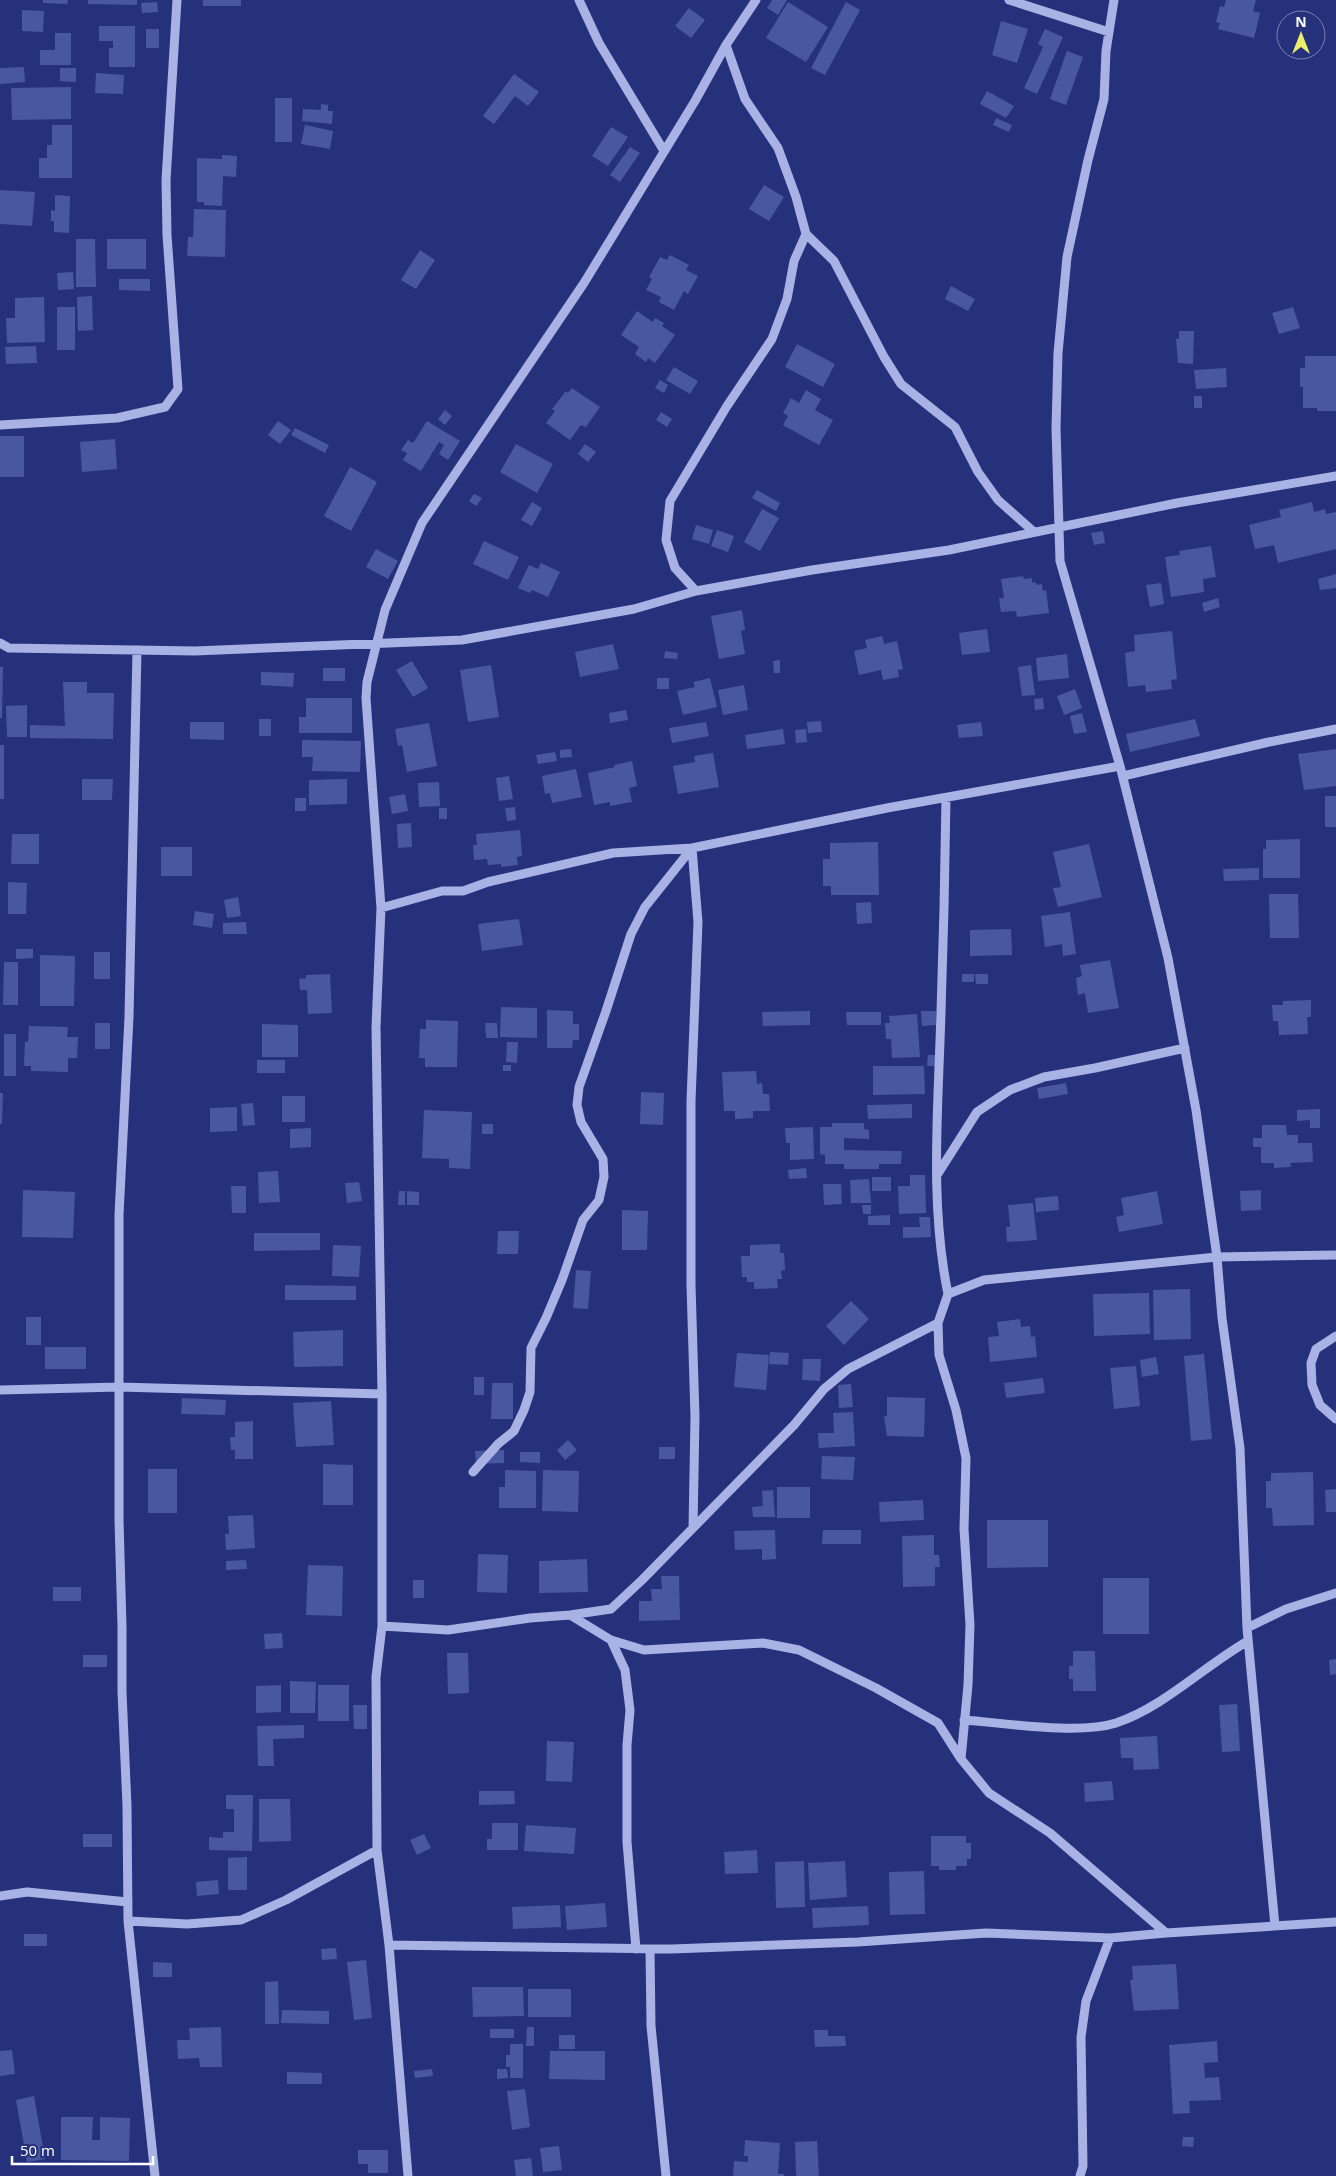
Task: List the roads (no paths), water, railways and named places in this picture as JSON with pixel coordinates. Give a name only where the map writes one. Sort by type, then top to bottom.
[{"type":"street","points":[[0,425],[117,418],[165,407],[178,389],[167,235],[166,180],[177,0]]},
{"type":"street","points":[[579,0],[599,43],[664,151]]},
{"type":"street","points":[[408,2176],[389,1945],[376,1850],[376,1677],[382,1626],[382,1394],[376,1028],[381,908],[366,698],[367,682],[375,643],[385,610],[422,523],[490,420],[521,380],[574,299],[695,101],[726,45],[756,0]]},
{"type":"street","points":[[1009,0],[1109,32]]},
{"type":"street","points":[[1114,0],[1106,51],[1104,98],[1088,160],[1067,257],[1058,353],[1056,428],[1060,562],[1123,776],[1168,958],[1196,1110],[1217,1257],[1222,1318],[1240,1448],[1247,1628],[1275,1926]]},
{"type":"street","points":[[726,45],[745,99],[778,148],[796,197],[806,234],[834,261],[884,357],[901,384],[955,427],[978,472],[998,500],[1034,532]]},
{"type":"street","points":[[696,591],[675,568],[666,540],[670,501],[722,414],[772,339],[787,299],[794,261],[806,234]]},
{"type":"street","points":[[0,643],[9,648],[195,651],[462,640],[634,609],[696,591],[812,570],[949,550],[1177,503],[1336,476]]},
{"type":"street","points":[[137,650],[129,1017],[118,1215],[118,1388],[122,1692],[127,1806],[128,1921],[155,2176]]},
{"type":"street","points":[[1123,776],[1269,742],[1336,729]]},
{"type":"street","points":[[381,908],[442,891],[463,891],[488,882],[613,853],[692,848],[1120,766]]},
{"type":"street","points":[[946,798],[937,1175],[942,1261],[948,1294],[938,1323],[939,1355],[956,1410],[966,1458],[964,1529],[970,1625],[961,1759]]},
{"type":"street","points":[[473,1472],[498,1444],[514,1431],[524,1410],[530,1392],[531,1348],[562,1280],[583,1220],[599,1200],[604,1177],[603,1159],[581,1122],[577,1105],[579,1087],[631,934],[645,907],[692,848]]},
{"type":"street","points":[[692,848],[698,922],[691,1101],[691,1285],[695,1417],[693,1528]]},
{"type":"street","points":[[937,1175],[977,1112],[1010,1090],[1044,1077],[1185,1048]]},
{"type":"street","points":[[948,1294],[984,1280],[1217,1257],[1336,1255]]},
{"type":"street","points":[[382,1626],[448,1630],[611,1609],[794,1425],[824,1389],[848,1369],[938,1323]]},
{"type":"street","points":[[1336,1336],[1316,1349],[1311,1363],[1312,1385],[1320,1405],[1336,1419]]},
{"type":"street","points":[[0,1390],[118,1388],[382,1394]]},
{"type":"street","points":[[1247,1628],[1286,1609],[1336,1593]]},
{"type":"street","points":[[570,1615],[611,1640],[644,1650],[763,1644],[799,1650],[876,1688],[938,1723],[961,1759],[989,1793],[1050,1833],[1166,1932]]},
{"type":"street","points":[[611,1640],[625,1670],[630,1710],[627,1745],[627,1842],[636,1949]]},
{"type":"street","points":[[964,1720],[1081,1729],[1115,1723],[1156,1704],[1226,1654],[1248,1641]]},
{"type":"street","points":[[128,1921],[186,1924],[240,1920],[286,1900],[376,1850]]},
{"type":"street","points":[[0,1896],[27,1892],[128,1902]]},
{"type":"street","points":[[389,1945],[650,1949],[858,1942],[986,1933],[1110,1938],[1166,1932],[1336,1922]]},
{"type":"street","points":[[1080,2176],[1083,2166],[1081,2037],[1086,2001],[1110,1938]]},
{"type":"street","points":[[650,1949],[651,2026],[666,2176]]}]
